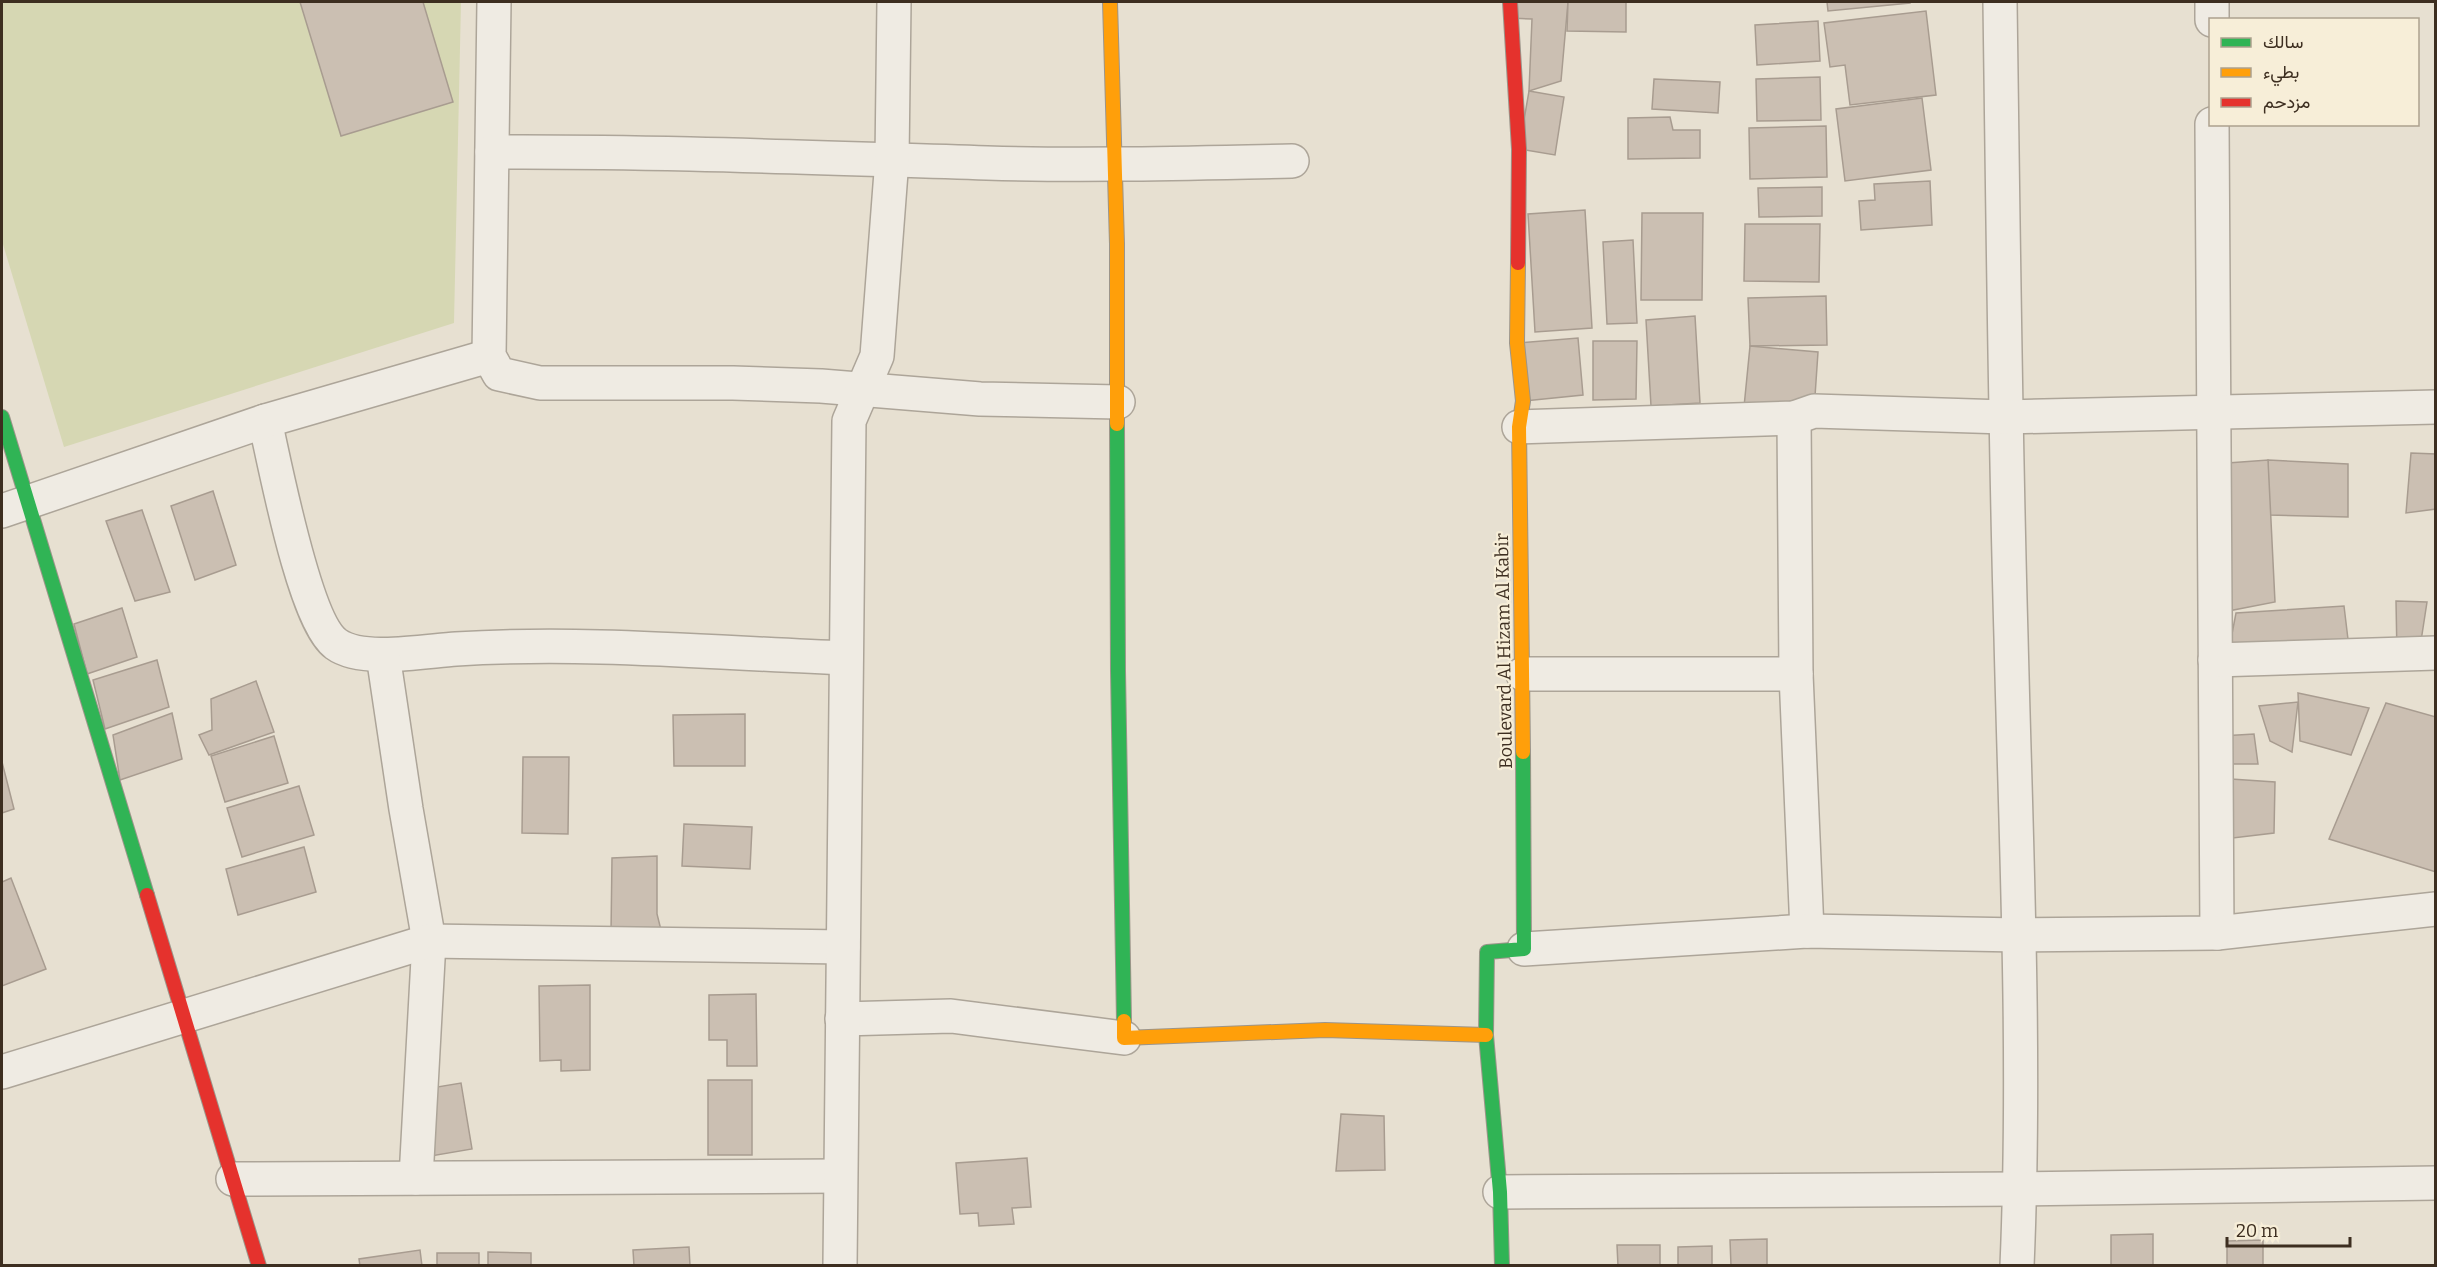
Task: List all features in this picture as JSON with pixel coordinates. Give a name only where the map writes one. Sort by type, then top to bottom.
[{"type":"street","points":[[494,2],[489,356],[499,374],[540,383],[734,383],[980,399],[1118,402]]},
{"type":"street","points":[[840,1266],[849,421],[877,356],[892,159],[894,2]]},
{"type":"street","points":[[1110,2],[1117,244],[1118,671],[1124,1038]]},
{"type":"street","name":"Boulevard Al Hizam Al Kabir","points":[[1510,2],[1519,149],[1517,343],[1523,401],[1519,427],[1524,949]]},
{"type":"street","points":[[2001,2],[2005,417],[2019,935],[2020,1189],[2017,1266]]},
{"type":"street","points":[[2212,2],[2212,18]]},
{"type":"street","points":[[2212,126],[2217,933]]},
{"type":"street","points":[[492,152],[617,151],[1113,165],[1292,161]]},
{"type":"street","points":[[14,507],[265,421],[489,356]]},
{"type":"street","points":[[1519,427],[1794,418],[1814,411],[2005,417],[2436,407]]},
{"type":"street","points":[[2,417],[14,507],[183,1015],[259,1266]]},
{"type":"street","points":[[1794,418],[1796,675],[1807,931]]},
{"type":"street","points":[[265,421],[301,573],[325,632],[336,644],[351,651],[383,655],[457,649],[569,646],[846,658]]},
{"type":"street","points":[[2216,660],[2436,653]]},
{"type":"street","points":[[383,655],[429,941],[416,1178]]},
{"type":"street","points":[[1523,674],[1796,675]]},
{"type":"street","points":[[1502,1266],[1500,1192],[1486,1035],[1487,952],[1807,931],[2019,935],[2217,933],[2436,909]]},
{"type":"street","points":[[2,1072],[429,941],[843,947]]},
{"type":"street","points":[[842,1019],[951,1016],[1124,1038],[1204,1037],[1325,1030],[1486,1035]]},
{"type":"street","points":[[233,1179],[840,1176]]},
{"type":"street","points":[[1500,1192],[2020,1189],[2436,1183]]},
{"type":"green space","points":[[2,2],[461,2],[454,323],[64,447],[2,241]]},
{"type":"building","points":[[300,2],[423,2],[453,102],[341,136]]},
{"type":"building","points":[[1511,2],[1568,2],[1561,81],[1529,91],[1532,19],[1510,18]]},
{"type":"building","points":[[1568,2],[1626,2],[1626,32],[1567,31]]},
{"type":"building","points":[[1827,2],[1910,2],[1910,3],[1828,11]]},
{"type":"building","points":[[1926,11],[1936,95],[1850,105],[1845,65],[1830,67],[1824,23]]},
{"type":"building","points":[[1818,21],[1820,61],[1757,65],[1755,25]]},
{"type":"building","points":[[1820,77],[1821,120],[1757,121],[1756,79]]},
{"type":"building","points":[[1654,79],[1720,82],[1718,113],[1652,109]]},
{"type":"building","points":[[1529,91],[1564,97],[1555,155],[1519,149]]},
{"type":"building","points":[[1922,98],[1931,170],[1845,181],[1836,109]]},
{"type":"building","points":[[1670,117],[1673,130],[1700,130],[1700,158],[1628,159],[1628,118]]},
{"type":"building","points":[[1826,126],[1827,177],[1750,179],[1749,128]]},
{"type":"building","points":[[1930,181],[1932,225],[1861,230],[1859,201],[1875,200],[1874,184]]},
{"type":"building","points":[[1822,187],[1822,216],[1759,217],[1758,188]]},
{"type":"building","points":[[1585,210],[1592,328],[1535,332],[1528,214]]},
{"type":"building","points":[[1642,213],[1703,213],[1702,300],[1641,300]]},
{"type":"building","points":[[1745,224],[1820,224],[1819,282],[1744,281]]},
{"type":"building","points":[[1633,240],[1637,323],[1607,324],[1603,242]]},
{"type":"building","points":[[1826,296],[1827,345],[1750,346],[1748,298]]},
{"type":"building","points":[[1695,316],[1700,403],[1651,406],[1646,320]]},
{"type":"building","points":[[1578,338],[1583,395],[1523,401],[1517,343]]},
{"type":"building","points":[[1593,341],[1637,341],[1636,399],[1593,400]]},
{"type":"building","points":[[1750,346],[1818,352],[1814,411],[1744,407]]},
{"type":"building","points":[[2411,453],[2436,454],[2436,509],[2406,513]]},
{"type":"building","points":[[2268,460],[2348,464],[2348,517],[2269,515]]},
{"type":"building","points":[[2268,460],[2275,602],[2223,612],[2214,464]]},
{"type":"building","points":[[213,491],[236,565],[195,580],[171,506]]},
{"type":"building","points":[[142,510],[170,592],[135,601],[106,521]]},
{"type":"building","points":[[2396,601],[2427,602],[2419,654],[2397,655]]},
{"type":"building","points":[[2344,606],[2350,656],[2227,660],[2236,613]]},
{"type":"building","points":[[122,608],[137,657],[87,674],[74,624]]},
{"type":"building","points":[[157,660],[169,707],[105,729],[93,680]]},
{"type":"building","points":[[256,681],[274,732],[209,755],[199,735],[212,730],[211,699]]},
{"type":"building","points":[[2298,693],[2369,708],[2351,755],[2300,741]]},
{"type":"building","points":[[2298,702],[2292,752],[2270,741],[2259,706]]},
{"type":"building","points":[[2386,703],[2436,717],[2436,872],[2329,839]]},
{"type":"building","points":[[172,713],[182,759],[120,780],[113,735]]},
{"type":"building","points":[[745,714],[745,766],[674,766],[673,715]]},
{"type":"building","points":[[2254,734],[2258,764],[2216,764],[2221,736]]},
{"type":"building","points":[[274,736],[288,783],[225,802],[211,756]]},
{"type":"building","points":[[523,757],[569,757],[568,834],[522,833]]},
{"type":"building","points":[[2,762],[14,809],[2,813]]},
{"type":"building","points":[[2216,778],[2275,782],[2274,833],[2216,840]]},
{"type":"building","points":[[299,786],[314,835],[242,857],[227,808]]},
{"type":"building","points":[[684,824],[752,827],[750,869],[682,866]]},
{"type":"building","points":[[304,847],[316,892],[238,915],[226,869]]},
{"type":"building","points":[[657,856],[657,914],[662,934],[611,933],[612,858]]},
{"type":"building","points":[[11,878],[46,969],[2,986],[2,882]]},
{"type":"building","points":[[590,985],[590,1070],[561,1071],[561,1060],[540,1061],[539,986]]},
{"type":"building","points":[[756,994],[757,1066],[727,1066],[727,1040],[709,1040],[709,995]]},
{"type":"building","points":[[708,1080],[752,1080],[752,1155],[708,1155]]},
{"type":"building","points":[[461,1083],[472,1149],[431,1156],[419,1090]]},
{"type":"building","points":[[1341,1114],[1384,1116],[1385,1170],[1336,1171]]},
{"type":"building","points":[[1027,1158],[1031,1207],[1012,1208],[1014,1224],[979,1226],[978,1213],[960,1214],[956,1163]]},
{"type":"building","points":[[2153,1234],[2153,1266],[2111,1266],[2111,1235]]},
{"type":"building","points":[[1767,1239],[1767,1266],[1731,1266],[1730,1240]]},
{"type":"building","points":[[2263,1240],[2263,1266],[2227,1266],[2227,1241]]},
{"type":"building","points":[[1617,1245],[1660,1245],[1660,1266],[1618,1266]]},
{"type":"building","points":[[1712,1246],[1712,1266],[1678,1266],[1678,1247]]},
{"type":"building","points":[[689,1247],[690,1266],[634,1266],[633,1250]]},
{"type":"building","points":[[420,1250],[422,1266],[360,1266],[359,1259]]},
{"type":"building","points":[[488,1252],[531,1253],[531,1266],[488,1266]]},
{"type":"building","points":[[437,1253],[479,1253],[479,1266],[437,1266]]},
{"type":"traffic: fast","points":[[2,417],[147,895]]},
{"type":"traffic: fast","points":[[1117,424],[1118,671],[1124,1021]]},
{"type":"traffic: fast","points":[[1502,1266],[1500,1192],[1486,1035],[1487,952],[1524,949],[1523,752]]},
{"type":"traffic: slow","points":[[1110,2],[1117,244],[1117,424]]},
{"type":"traffic: slow","points":[[1518,263],[1517,343],[1523,401],[1519,427],[1523,752]]},
{"type":"traffic: slow","points":[[1124,1021],[1124,1038],[1325,1030],[1486,1035]]},
{"type":"traffic: jam","points":[[1510,2],[1519,149],[1518,263]]},
{"type":"traffic: jam","points":[[147,895],[259,1266]]}]
